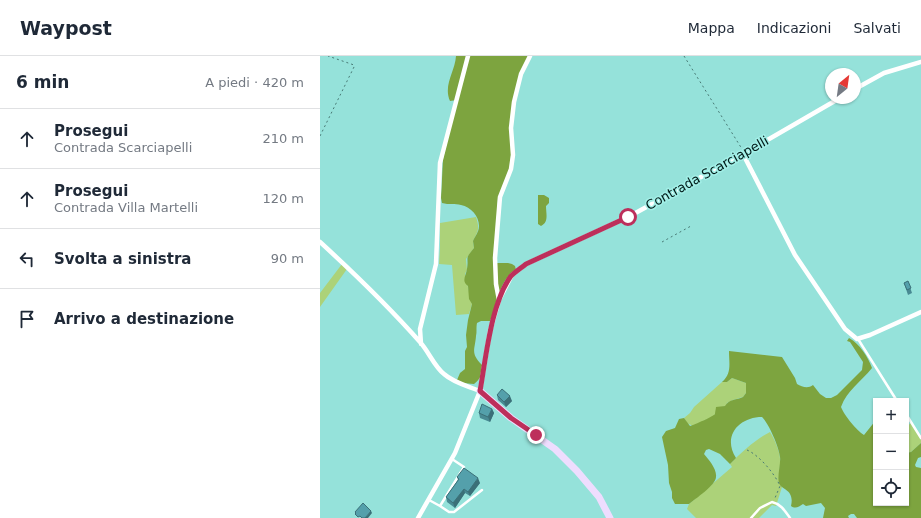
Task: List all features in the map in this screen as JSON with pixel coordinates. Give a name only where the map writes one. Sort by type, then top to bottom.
[{"type":"street","points":[[422,344],[420,329],[436,264],[440,163],[468,56]]},
{"type":"street","points":[[418,518],[452,458],[480,391],[490,331],[499,300],[496,284],[495,258],[500,197],[511,169],[513,155],[511,128],[514,102],[521,74],[530,56]]},
{"type":"street","points":[[861,86],[884,73],[921,62]]},
{"type":"street","name":"Contrada Scarciapelli","points":[[499,300],[512,275],[526,264],[630,216],[830,104]]},
{"type":"street","points":[[744,153],[795,255],[845,329],[857,339],[870,335],[921,312]]},
{"type":"street","points":[[320,242],[347,267],[422,344],[443,374],[452,380],[480,391],[511,418],[555,449],[577,471],[599,497],[610,518]]},
{"type":"lane","points":[[857,339],[895,398]]},
{"type":"lane","points":[[909,419],[921,438]]},
{"type":"lane","points":[[440,506],[464,467],[452,458]]},
{"type":"lane","points":[[428,499],[449,512],[454,512],[482,490]]},
{"type":"lane","points":[[751,518],[767,504],[774,503],[784,509],[790,518]]},
{"type":"path","points":[[320,136],[354,67],[354,65],[328,56]]},
{"type":"path","points":[[684,56],[744,153]]},
{"type":"path","points":[[662,242],[691,226]]},
{"type":"path","points":[[748,450],[754,452],[778,482],[779,489],[774,503]]},
{"type":"green space","points":[[456,56],[528,56],[515,92],[510,170],[498,198],[494,263],[512,264],[515,266],[516,270],[505,280],[490,321],[481,321],[477,323],[474,351],[478,361],[482,365],[482,368],[480,378],[474,384],[462,383],[457,380],[460,373],[465,369],[465,351],[467,347],[466,335],[472,304],[469,299],[468,286],[464,278],[469,255],[474,248],[473,241],[478,230],[479,222],[476,215],[465,206],[459,204],[442,203],[441,198],[443,159],[457,100],[450,101],[448,95],[449,84]]},
{"type":"green space","points":[[538,195],[544,195],[549,198],[549,203],[546,206],[546,220],[541,226],[538,224]]},
{"type":"green space","points":[[476,217],[478,230],[473,241],[474,248],[466,259],[467,270],[465,274],[472,304],[469,314],[456,315],[452,265],[439,264],[440,223]]},
{"type":"green space","points":[[342,264],[347,269],[320,307],[320,293]]},
{"type":"green space","points":[[849,338],[857,344],[863,351],[872,368],[847,396],[841,407],[851,422],[864,435],[873,424],[873,506],[909,506],[909,452],[921,443],[921,457],[918,458],[915,465],[916,467],[921,468],[921,518],[857,518],[854,514],[851,514],[848,516],[849,518],[823,518],[825,508],[821,503],[806,506],[803,504],[798,507],[792,507],[791,496],[779,483],[778,477],[780,460],[778,448],[771,430],[762,417],[746,420],[735,429],[731,442],[732,450],[736,458],[730,464],[720,454],[709,449],[706,450],[704,454],[714,468],[716,474],[713,484],[689,504],[675,504],[672,498],[669,483],[668,465],[662,437],[666,431],[675,428],[679,419],[684,418],[690,426],[714,415],[716,407],[725,406],[731,401],[743,397],[746,393],[746,383],[732,378],[727,382],[722,382],[729,372],[729,351],[782,357],[797,384],[805,387],[813,385],[820,394],[826,398],[831,398],[837,395],[862,370],[863,362],[850,342],[847,341]]},
{"type":"green space","points":[[732,378],[746,383],[746,393],[743,397],[727,403],[726,406],[720,409],[713,417],[698,424],[693,426],[687,423],[684,418],[694,407],[722,382],[727,382]]},
{"type":"green space","points":[[911,423],[921,440],[921,443],[909,452],[909,434],[909,425]]},
{"type":"green space","points":[[770,432],[780,459],[779,481],[782,487],[776,506],[772,505],[759,518],[696,518],[687,509],[689,504],[732,467],[730,464],[744,450]]},
{"type":"building","points":[[908,281],[911,288],[907,290],[904,283]]},
{"type":"building","points":[[502,389],[510,396],[504,402],[497,395]]},
{"type":"building","points":[[482,404],[492,409],[488,417],[479,413]]},
{"type":"building","points":[[464,468],[478,478],[468,492],[464,489],[453,503],[446,497],[459,479],[457,477]]},
{"type":"building","points":[[363,503],[371,511],[365,518],[360,516],[358,517],[355,514]]},
{"type":"route","points":[[536,435],[511,418],[480,391],[490,331],[499,300],[512,275],[526,264],[628,217]]}]
